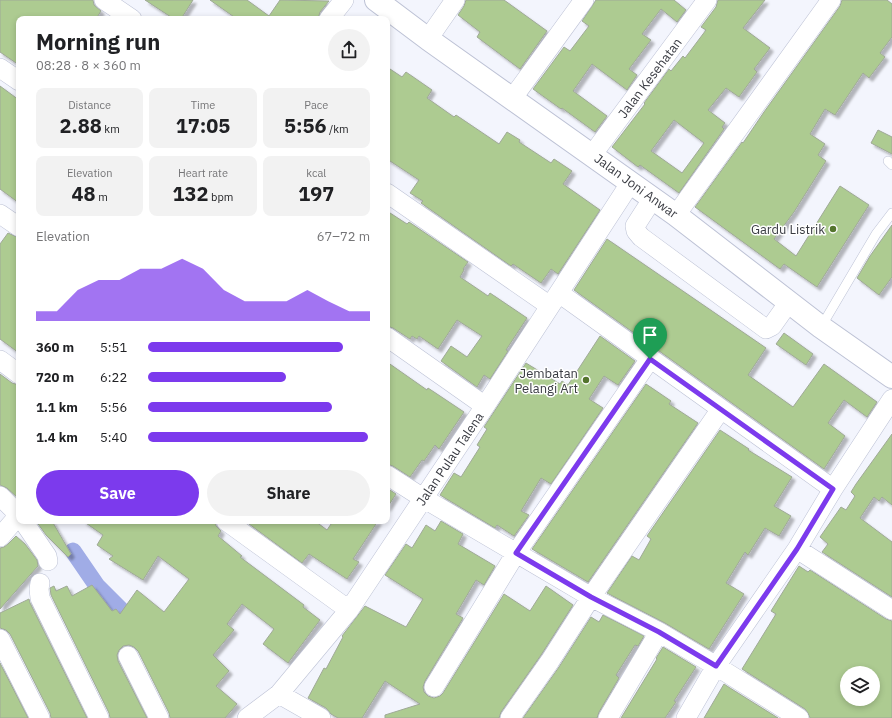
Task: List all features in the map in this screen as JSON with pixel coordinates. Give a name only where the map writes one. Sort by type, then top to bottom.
[{"type":"main road","name":"Jalan Joni Anwar","points":[[376,0],[428,40],[653,198],[821,326],[892,377]]},
{"type":"street","points":[[104,0],[128,16]]},
{"type":"street","points":[[331,16],[344,0]]},
{"type":"street","points":[[428,40],[455,0]]},
{"type":"street","points":[[512,99],[584,0]]},
{"type":"street","name":"Jalan Kesehatan","points":[[592,155],[707,0]]},
{"type":"street","points":[[676,215],[831,0]]},
{"type":"street","points":[[0,68],[16,79]]},
{"type":"street","name":"Jalan Pulau Talena","points":[[248,718],[279,694],[349,610],[555,300],[631,182]]},
{"type":"street","points":[[390,195],[650,359],[833,489]]},
{"type":"street","points":[[653,198],[635,226],[636,231],[641,237],[766,329],[772,326],[789,302]]},
{"type":"street","points":[[0,214],[16,225]]},
{"type":"street","points":[[390,339],[485,406]]},
{"type":"street","points":[[434,687],[516,553],[650,359]]},
{"type":"street","points":[[0,360],[16,372]]},
{"type":"street","points":[[686,718],[716,666],[797,549],[833,489],[892,399]]},
{"type":"street","points":[[510,718],[550,661],[591,597],[721,409]]},
{"type":"street","points":[[390,476],[423,498],[591,597],[659,632],[799,718]]},
{"type":"street","points":[[0,496],[16,512]]},
{"type":"street","points":[[0,537],[16,518]]},
{"type":"street","points":[[25,524],[47,556],[48,561]]},
{"type":"street","points":[[230,524],[349,610]]},
{"type":"street","points":[[797,549],[892,610]]},
{"type":"street","points":[[40,583],[40,598],[99,718]]},
{"type":"street","points":[[608,718],[659,632]]},
{"type":"street","points":[[0,639],[40,718]]},
{"type":"street","points":[[128,656],[159,718]]},
{"type":"street","points":[[279,694],[321,718]]},
{"type":"lane","points":[[821,326],[876,234],[892,213]]},
{"type":"building","points":[[0,0],[93,0],[94,5],[101,11],[98,16],[16,16],[16,63],[0,52]]},
{"type":"building","points":[[145,0],[193,0],[183,16],[169,16]]},
{"type":"building","points":[[210,0],[247,0],[269,16],[233,16]]},
{"type":"building","points":[[280,0],[329,1],[320,12],[319,16],[269,16]]},
{"type":"building","points":[[466,0],[504,0],[547,31],[520,69],[477,37],[480,32],[458,15]]},
{"type":"building","points":[[596,0],[674,0],[686,10],[677,22],[661,9],[642,34],[651,40],[629,69],[637,75],[627,90],[592,64],[573,91],[607,116],[595,132],[533,89],[564,47],[570,51],[589,26],[582,21]]},
{"type":"building","points":[[718,0],[765,0],[743,28],[770,48],[754,69],[757,72],[739,97],[726,88],[708,110],[725,123],[722,127],[724,129],[679,193],[640,165],[638,167],[612,147],[645,104],[644,103],[669,69],[671,71],[683,56],[685,58],[706,30],[701,27],[716,7]],"holes":[[[674,120],[704,143],[682,173],[651,151]]]},
{"type":"building","points":[[842,0],[887,0],[892,4],[892,37],[880,53],[885,57],[869,78],[863,73],[835,115],[825,109],[810,134],[825,144],[818,155],[826,161],[794,212],[774,239],[796,256],[840,186],[869,205],[817,287],[784,264],[780,269],[695,207],[742,142],[743,143],[840,6]]},
{"type":"building","points":[[390,69],[402,77],[406,72],[432,90],[427,98],[454,117],[456,115],[499,144],[507,132],[520,140],[519,142],[551,163],[554,159],[572,171],[563,184],[600,210],[558,274],[551,269],[541,283],[513,264],[511,266],[421,203],[423,201],[410,193],[419,180],[390,161]]},
{"type":"building","points":[[0,86],[16,98],[16,201],[0,189]]},
{"type":"building","points":[[878,130],[892,137],[892,154],[871,143]]},
{"type":"building","points":[[390,213],[407,224],[409,222],[468,262],[460,277],[488,296],[490,293],[527,318],[506,350],[508,351],[490,379],[484,375],[477,387],[441,361],[451,346],[467,357],[482,336],[457,320],[438,349],[419,336],[417,339],[412,336],[410,339],[390,327]]},
{"type":"building","points":[[892,225],[892,277],[879,295],[857,278],[870,256]]},
{"type":"building","points":[[8,233],[16,237],[16,351],[0,339],[0,244]]},
{"type":"building","points":[[607,239],[766,348],[748,375],[793,407],[824,364],[877,402],[867,417],[844,400],[828,423],[845,436],[824,469],[574,290]]},
{"type":"building","points":[[784,333],[813,354],[806,365],[776,344]]},
{"type":"building","points":[[600,336],[635,361],[618,385],[604,376],[589,399],[603,408],[551,484],[541,478],[521,511],[529,515],[514,536],[497,525],[495,528],[440,495],[454,473],[461,477],[480,447],[477,445],[487,429],[484,427],[526,363],[560,384],[562,381],[568,385]]},
{"type":"building","points":[[390,364],[427,390],[428,388],[464,412],[439,449],[435,445],[410,477],[390,465]]},
{"type":"building","points":[[0,374],[16,384],[16,496],[7,488],[0,485]]},
{"type":"building","points":[[646,384],[671,401],[669,404],[698,423],[588,582],[532,549]]},
{"type":"building","points":[[720,430],[749,449],[748,450],[792,477],[774,506],[791,516],[779,536],[765,528],[748,555],[745,552],[726,583],[744,594],[709,649],[665,623],[607,593],[632,556],[639,560],[651,539],[647,536]]},
{"type":"building","points":[[892,434],[892,505],[882,497],[879,501],[874,497],[860,518],[892,542],[892,597],[822,552],[828,544],[820,537],[841,507],[846,510],[855,496],[851,492]]},
{"type":"building","points":[[390,490],[396,494],[390,503]]},
{"type":"building","points":[[441,521],[463,534],[458,544],[495,566],[484,585],[476,580],[456,614],[463,618],[425,681],[423,687],[424,692],[428,696],[434,698],[443,693],[504,594],[530,611],[546,586],[573,605],[541,655],[501,712],[499,718],[385,718],[385,715],[420,704],[385,681],[362,718],[338,718],[331,714],[326,708],[308,698],[324,668],[326,669],[343,637],[342,636],[365,606],[406,627],[423,599],[385,575],[406,544],[412,548],[426,525],[435,531]]},
{"type":"building","points":[[38,524],[54,524],[71,554],[68,557],[46,535]]},
{"type":"building","points":[[87,524],[216,524],[221,531],[218,536],[242,556],[240,557],[304,605],[303,607],[320,620],[288,663],[263,644],[274,629],[242,604],[227,624],[234,630],[213,655],[229,671],[216,686],[237,704],[225,718],[170,718],[169,713],[138,651],[129,645],[123,646],[117,655],[118,661],[147,718],[110,718],[109,713],[51,595],[50,588],[54,586],[56,591],[67,586],[72,596],[92,585],[112,611],[116,609],[120,614],[137,590],[164,612],[189,579],[158,556],[143,580],[109,559],[113,556],[97,545],[103,535]]},
{"type":"building","points":[[249,524],[319,524],[327,530],[331,524],[376,524],[353,559],[359,562],[347,579],[309,554],[302,563]]},
{"type":"building","points":[[16,536],[25,544],[37,560],[38,566],[0,609],[0,548],[8,544]]},
{"type":"building","points":[[799,566],[808,572],[810,570],[886,619],[892,621],[892,718],[810,718],[805,709],[742,669],[776,614],[771,611]]},
{"type":"building","points":[[29,599],[87,718],[51,718],[50,713],[10,634],[6,630],[0,628],[0,613]]},
{"type":"building","points":[[603,615],[644,636],[638,646],[635,645],[616,675],[619,678],[597,718],[523,718],[559,667],[591,617],[599,622]]},
{"type":"building","points":[[663,647],[696,667],[674,701],[676,702],[665,718],[621,718],[657,659],[656,658]]},
{"type":"building","points":[[0,663],[28,718],[0,718]]},
{"type":"building","points":[[724,684],[730,688],[778,718],[704,718]]},
{"type":"waterway","points":[[73,551],[97,586],[139,628]]},
{"type":"place","name":"Gardu Listrik","points":[[833,229]]},
{"type":"place","name":"Jembatan Pelangi Art","points":[[586,380]]},
{"type":"route","points":[[650,359],[833,489],[797,549],[716,666],[659,632],[591,597],[516,553],[650,359]]}]
